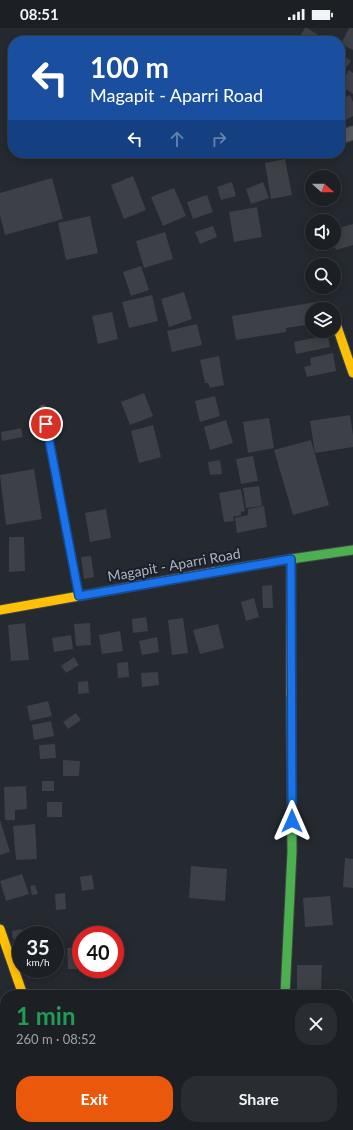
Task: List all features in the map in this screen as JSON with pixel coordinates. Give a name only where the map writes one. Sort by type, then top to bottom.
[{"type":"street","points":[[341,338],[353,373]]},
{"type":"street","name":"Magapit - Aparri Road","points":[[0,610],[291,559],[353,550]]},
{"type":"street","points":[[285,990],[292,852],[291,559]]},
{"type":"street","points":[[0,929],[22,990]]},
{"type":"lane","points":[[43,409],[79,596]]},
{"type":"building","points":[[305,28],[307,28],[320,36],[300,36]]},
{"type":"building","points":[[349,28],[353,28],[353,50],[345,46],[345,36]]},
{"type":"building","points":[[345,57],[351,61],[345,69]]},
{"type":"building","points":[[349,70],[353,73],[353,94],[345,88],[345,77]]},
{"type":"building","points":[[350,95],[353,102],[353,116],[345,120],[345,98]]},
{"type":"building","points":[[285,159],[292,195],[271,199],[265,163]]},
{"type":"building","points":[[133,176],[146,210],[124,219],[111,185]]},
{"type":"building","points":[[52,178],[63,219],[5,235],[0,215],[0,193]]},
{"type":"building","points":[[232,182],[236,196],[221,200],[217,187]]},
{"type":"building","points":[[263,182],[269,198],[251,204],[246,189]]},
{"type":"building","points":[[174,188],[186,216],[163,226],[151,197]]},
{"type":"building","points":[[207,195],[213,212],[193,219],[187,202]]},
{"type":"building","points":[[257,207],[262,237],[234,242],[229,212]]},
{"type":"building","points":[[90,216],[98,253],[66,260],[58,223]]},
{"type":"building","points":[[353,224],[353,245],[341,249],[341,227]]},
{"type":"building","points":[[213,226],[217,237],[200,244],[195,232]]},
{"type":"building","points":[[165,232],[173,259],[144,268],[136,241]]},
{"type":"building","points":[[141,266],[149,290],[131,296],[123,272]]},
{"type":"building","points":[[184,292],[192,319],[169,327],[161,299]]},
{"type":"building","points":[[152,295],[158,321],[129,328],[122,302]]},
{"type":"building","points":[[305,304],[305,325],[286,328],[286,332],[236,340],[232,316]]},
{"type":"building","points":[[112,312],[118,339],[98,344],[92,316]]},
{"type":"building","points":[[197,324],[202,345],[172,352],[167,331]]},
{"type":"building","points":[[313,338],[328,338],[330,347],[296,354],[294,342]]},
{"type":"building","points":[[333,353],[336,371],[307,377],[304,367],[311,365],[310,358]]},
{"type":"building","points":[[219,356],[224,385],[210,388],[208,383],[205,383],[200,360]]},
{"type":"building","points":[[144,393],[153,416],[130,425],[121,402]]},
{"type":"building","points":[[215,396],[220,416],[200,422],[195,401]]},
{"type":"building","points":[[350,415],[353,447],[315,453],[310,421]]},
{"type":"building","points":[[269,418],[274,448],[248,453],[243,422]]},
{"type":"building","points":[[226,420],[233,443],[210,450],[204,427]]},
{"type":"building","points":[[153,425],[161,457],[139,463],[131,431]]},
{"type":"building","points":[[21,428],[23,437],[2,441],[1,432]]},
{"type":"building","points":[[311,440],[329,505],[293,515],[274,450]]},
{"type":"building","points":[[253,456],[258,481],[241,484],[236,459]]},
{"type":"building","points":[[220,460],[222,474],[210,475],[208,462]]},
{"type":"building","points":[[34,469],[42,519],[6,525],[0,475]]},
{"type":"building","points":[[259,486],[262,506],[246,508],[243,488]]},
{"type":"building","points":[[241,489],[245,511],[241,512],[241,515],[233,517],[234,521],[224,522],[219,493]]},
{"type":"building","points":[[264,506],[267,527],[237,533],[235,518],[248,515],[248,509]]},
{"type":"building","points":[[106,509],[111,538],[90,542],[85,513]]},
{"type":"building","points":[[9,537],[24,537],[25,571],[9,572]]},
{"type":"building","points":[[91,556],[94,577],[84,579],[81,557]]},
{"type":"building","points":[[272,585],[273,608],[263,608],[262,586]]},
{"type":"building","points":[[254,598],[259,617],[246,621],[241,602]]},
{"type":"building","points":[[146,617],[148,631],[133,633],[132,619]]},
{"type":"building","points":[[183,618],[188,653],[172,655],[168,620]]},
{"type":"building","points":[[25,623],[29,660],[11,661],[8,625]]},
{"type":"building","points":[[90,623],[91,645],[76,646],[74,624]]},
{"type":"building","points":[[218,624],[224,648],[200,654],[193,630]]},
{"type":"building","points":[[120,631],[123,651],[102,654],[99,635]]},
{"type":"building","points":[[71,635],[73,649],[54,652],[52,638]]},
{"type":"building","points":[[157,637],[159,652],[142,655],[139,641]]},
{"type":"building","points":[[74,657],[79,665],[66,673],[61,666]]},
{"type":"building","points":[[128,662],[129,677],[118,678],[117,663]]},
{"type":"building","points":[[158,672],[159,685],[142,687],[141,673]]},
{"type":"building","points":[[88,681],[89,693],[78,694],[78,682]]},
{"type":"building","points":[[48,701],[52,716],[30,721],[27,706]]},
{"type":"building","points":[[76,713],[81,720],[68,729],[63,722]]},
{"type":"building","points":[[51,721],[54,736],[34,740],[32,725]]},
{"type":"building","points":[[55,744],[56,758],[40,759],[39,745]]},
{"type":"building","points":[[63,760],[80,761],[79,776],[63,776]]},
{"type":"building","points":[[42,781],[54,781],[54,791],[42,791]]},
{"type":"building","points":[[26,786],[27,809],[15,810],[15,820],[5,820],[4,787]]},
{"type":"building","points":[[47,802],[62,802],[62,817],[47,817]]},
{"type":"building","points":[[0,820],[10,852],[0,855]]},
{"type":"building","points":[[35,824],[37,859],[16,860],[13,826]]},
{"type":"building","points":[[345,858],[353,859],[353,888],[343,887]]},
{"type":"building","points":[[191,866],[227,869],[225,901],[189,898]]},
{"type":"building","points":[[22,874],[29,894],[6,901],[0,881]]},
{"type":"building","points":[[92,875],[94,889],[82,891],[80,877]]},
{"type":"building","points":[[35,885],[38,894],[32,895],[30,886]]},
{"type":"building","points":[[65,893],[66,909],[56,910],[55,894]]},
{"type":"building","points":[[330,896],[333,925],[305,927],[303,898]]},
{"type":"building","points":[[67,948],[72,948],[72,969],[68,969]]},
{"type":"building","points":[[297,965],[322,965],[321,990],[297,990]]},
{"type":"traffic: fast","points":[[214,572],[353,550]]},
{"type":"traffic: fast","points":[[285,990],[292,852],[291,694]]},
{"type":"traffic: slow","points":[[341,338],[353,373]]},
{"type":"traffic: slow","points":[[291,559],[291,694]]},
{"type":"traffic: slow","points":[[0,610],[214,572]]},
{"type":"traffic: slow","points":[[0,929],[21,990]]},
{"type":"route","points":[[46,424],[79,596],[291,559],[292,821]]}]
